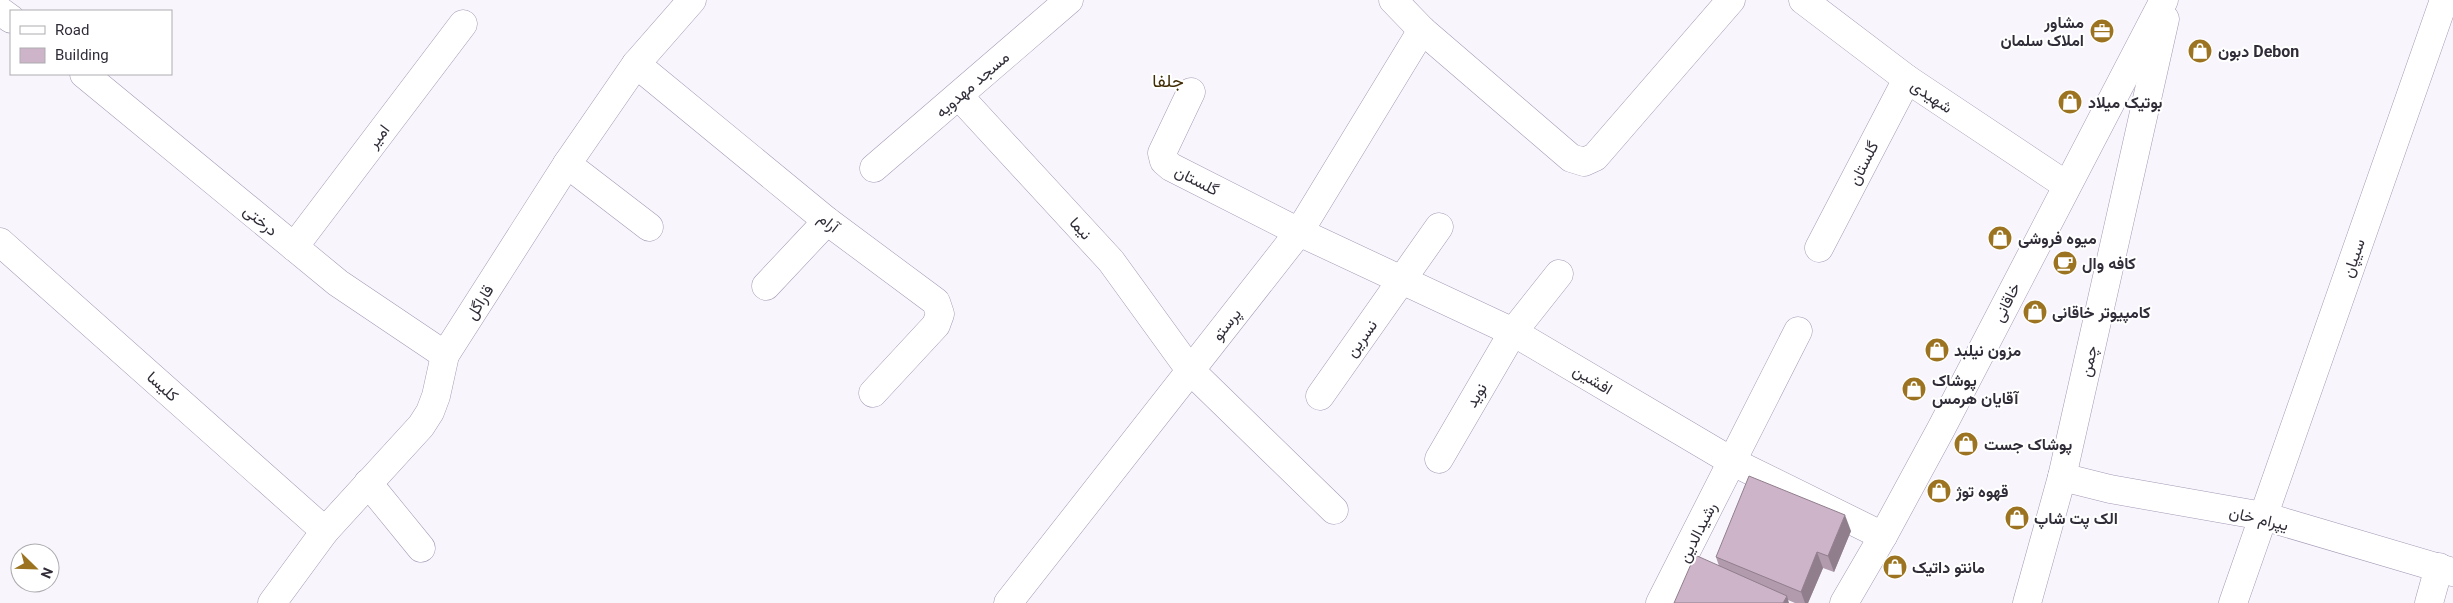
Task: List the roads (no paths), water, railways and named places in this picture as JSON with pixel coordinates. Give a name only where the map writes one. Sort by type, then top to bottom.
[{"type":"street","name":"قاراگل","points":[[272,603],[325,531],[421,426],[430,412],[445,355],[567,164],[636,64],[692,0]]},
{"type":"street","name":"مسجد مهدویه","points":[[874,168],[1069,0]]},
{"type":"street","points":[[1393,0],[1422,30],[1571,158],[1584,162],[1595,157],[1731,0]]},
{"type":"street","name":"شهیدی","points":[[1803,0],[1906,79],[2066,185]]},
{"type":"street","name":"خاقانی","points":[[1844,603],[1884,536],[2164,0]]},
{"type":"street","name":"چمن","points":[[2026,603],[2062,477],[2170,0]]},
{"type":"street","name":"سیپان","points":[[2233,603],[2444,0]]},
{"type":"street","name":"امیر","points":[[294,247],[463,24]]},
{"type":"street","name":"پرستو","points":[[1008,603],[1298,232],[1422,30]]},
{"type":"street","name":"آرام","points":[[636,64],[827,221],[936,302],[940,314],[936,325],[873,392]]},
{"type":"street","name":"درختی","points":[[85,75],[338,283],[445,355]]},
{"type":"street","name":"گلستان","points":[[1819,248],[1906,79]]},
{"type":"street","name":"گلستان","points":[[1191,92],[1162,153],[1164,161],[1171,167],[1298,232]]},
{"type":"street","name":"نیما","points":[[959,96],[1111,261],[1190,370],[1334,510]]},
{"type":"street","points":[[567,164],[649,227]]},
{"type":"street","points":[[766,286],[827,221]]},
{"type":"street","name":"نسرین","points":[[1320,396],[1439,227]]},
{"type":"street","name":"افشین","points":[[1298,232],[1513,332],[1733,462],[1884,536]]},
{"type":"street","name":"کلیسا","points":[[0,242],[325,531]]},
{"type":"street","name":"نوید","points":[[1439,459],[1513,332],[1559,274]]},
{"type":"street","name":"رشیدالدین","points":[[1660,603],[1798,331]]},
{"type":"street","name":"یپرام خان","points":[[2062,477],[2110,489],[2263,516],[2446,569]]},
{"type":"street","points":[[368,483],[422,548]]},
{"type":"street","points":[[2429,603],[2446,569]]},
{"type":"place","name":"مشاور املاک سلمان","points":[[2102,31]]},
{"type":"place","name":"دبون Debon","points":[[2200,51]]},
{"type":"place","name":"بوتیک میلاد","points":[[2070,102]]},
{"type":"place","name":"میوه فروشی","points":[[2000,238]]},
{"type":"place","name":"کافه وال","points":[[2065,263]]},
{"type":"place","name":"کامپیوتر خاقانی","points":[[2035,312]]},
{"type":"place","name":"مزون نیلبد","points":[[1937,350]]},
{"type":"place","name":"پوشاک آقایان هرمس","points":[[1914,389]]},
{"type":"place","name":"پوشاک جست","points":[[1966,444]]},
{"type":"place","name":"قهوه توژ","points":[[1939,491]]},
{"type":"place","name":"الک پت شاپ","points":[[2017,518]]},
{"type":"place","name":"مانتو داتیک","points":[[1895,567]]},
{"type":"district","name":"جلفا","points":[[1168,81]]}]
